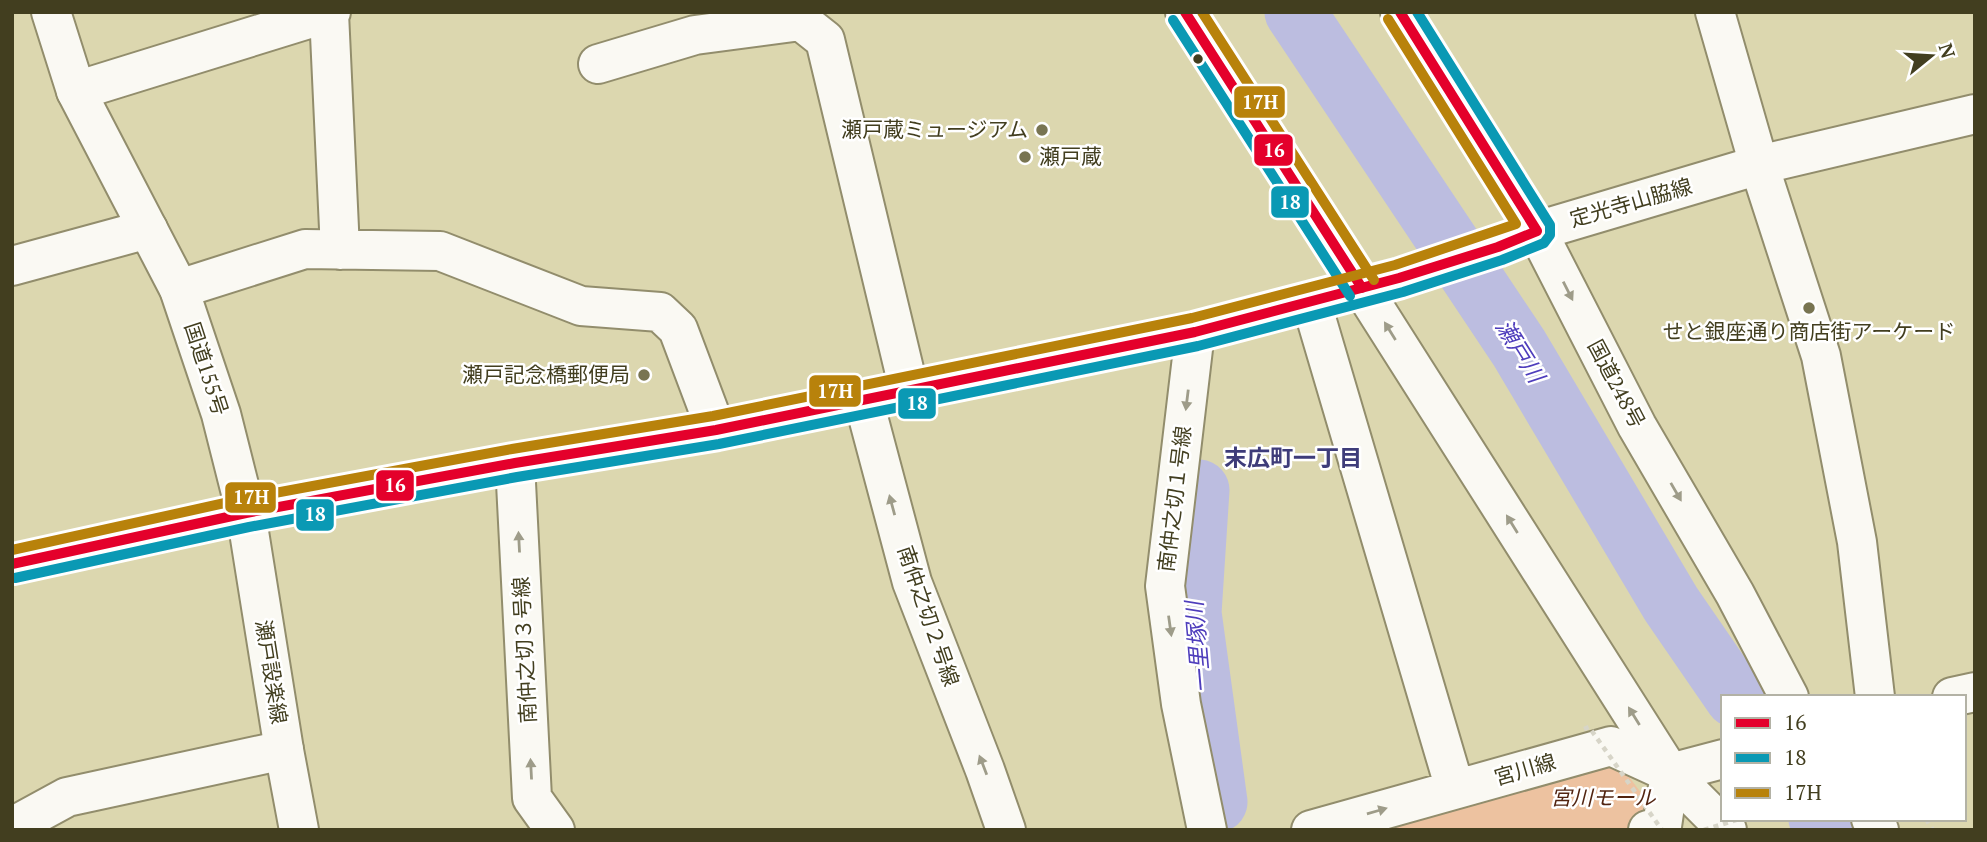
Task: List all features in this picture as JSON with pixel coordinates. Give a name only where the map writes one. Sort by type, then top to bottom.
[{"type":"main road","name":"国道155号","points":[[51,12],[76,91],[179,289],[221,414],[246,513]]},
{"type":"main road","points":[[1185,12],[1362,288],[1696,766],[1721,818]]},
{"type":"main road","points":[[12,564],[246,513],[515,463],[716,430],[1195,332],[1399,278],[1498,247],[1537,231],[1400,12]]},
{"type":"main road","points":[[1715,12],[1759,165],[1821,356],[1857,542],[1875,695]]},
{"type":"main road","points":[[76,91],[330,13],[340,250]]},
{"type":"main road","points":[[598,64],[695,34],[801,21],[825,40],[909,390]]},
{"type":"main road","name":"定光寺山脇線","points":[[1537,231],[1759,165],[1975,114]]},
{"type":"main road","points":[[12,266],[148,229]]},
{"type":"main road","name":"国道248号","points":[[1537,231],[1637,426],[1735,594],[1788,695]]},
{"type":"main road","points":[[179,289],[305,249],[440,251],[581,306],[660,312],[678,329],[716,430]]},
{"type":"main road","points":[[1311,301],[1454,789]]},
{"type":"main road","name":"南仲之切１号線","points":[[1195,332],[1165,586],[1181,704],[1208,830]]},
{"type":"main road","name":"南仲之切２号線","points":[[863,398],[912,582],[1006,830]]},
{"type":"main road","name":"南仲之切３号線","points":[[515,463],[532,799],[555,830]]},
{"type":"main road","name":"瀬戸設楽線","points":[[246,513],[299,830]]},
{"type":"main road","name":"宮川線","points":[[1311,830],[1611,746],[1696,766]]},
{"type":"main road","points":[[12,827],[66,797],[284,750]]},
{"type":"main road","points":[[1648,830],[1662,826],[1696,766]]},
{"type":"path","points":[[1584,729],[1588,727],[1662,830]]},
{"type":"path","points":[[1704,830],[1733,821]]},
{"type":"green space","name":"宮川モール","points":[[1617,761],[1664,823],[1639,830],[1353,830]]},
{"type":"waterway","name":"瀬戸川","points":[[1295,12],[1519,348],[1671,604],[1734,695]]},
{"type":"waterway","name":"一里塚川","points":[[1199,490],[1191,613],[1217,802]]},
{"type":"waterway","name":"瀬戸川","points":[[1820,821],[1826,830]]},
{"type":"transit line","name":"16","points":[[1185,12],[1362,288]]},
{"type":"transit line","name":"17H","points":[[1202,12],[1374,280]]},
{"type":"transit line","name":"16","points":[[1400,12],[1537,231]]},
{"type":"transit line","name":"18","points":[[15,578],[249,527],[517,477],[719,444],[1198,346],[1403,292],[1502,260],[1544,243],[1550,235],[1550,225],[1417,12]]},
{"type":"transit line","name":"17H","points":[[12,550],[243,499],[512,449],[713,416],[1192,318],[1395,265],[1516,224],[1388,19]]},
{"type":"transit line","name":"18","points":[[1173,20],[1350,296]]},
{"type":"transit line","name":"16","points":[[12,564],[246,513],[515,463],[716,430],[1195,332],[1399,278],[1498,247],[1537,231]]},
{"type":"place","name":"瀬戸蔵ミュージアム","points":[[1042,130]]},
{"type":"place","name":"瀬戸蔵","points":[[1025,157]]},
{"type":"place","name":"せと銀座通り商店街アーケード","points":[[1809,308]]},
{"type":"place","name":"瀬戸記念橋郵便局","points":[[644,375]]},
{"type":"district","name":"末広町一丁目","points":[[1293,458]]}]
